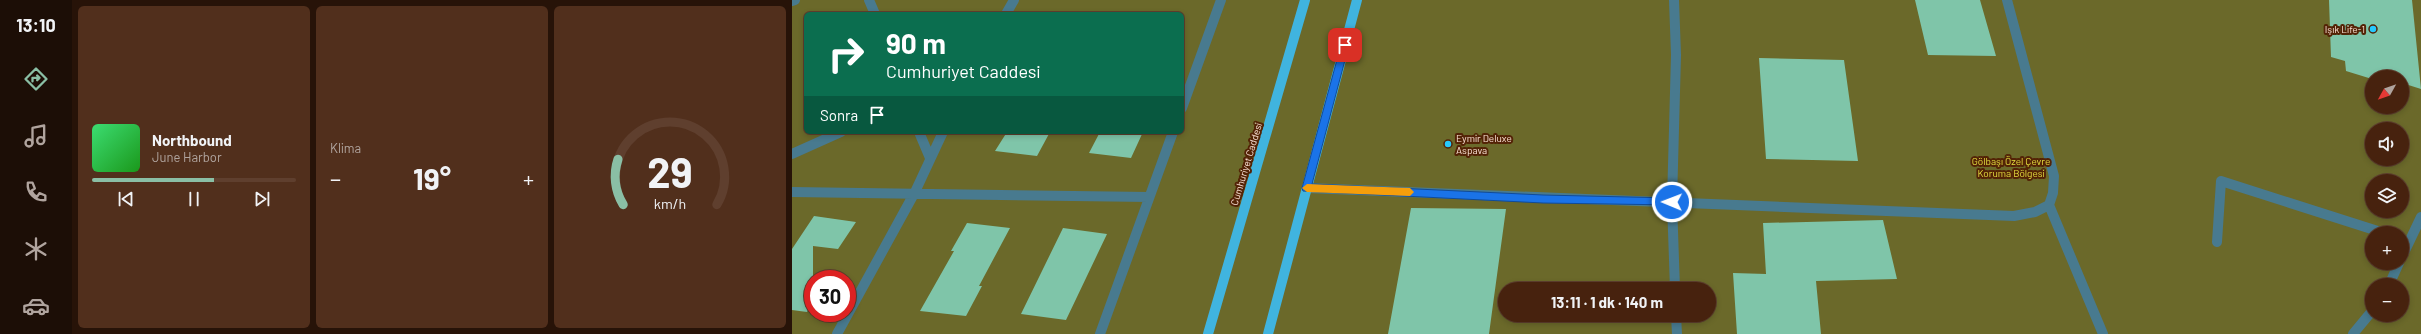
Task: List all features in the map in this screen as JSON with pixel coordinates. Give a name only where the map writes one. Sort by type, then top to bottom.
[{"type":"main road","name":"Cumhuriyet Caddesi","points":[[1208,334],[1305,0]]},
{"type":"main road","points":[[1268,334],[1357,0]]},
{"type":"street","points":[[870,0],[874,12]]},
{"type":"street","points":[[1007,12],[1014,0]]},
{"type":"street","points":[[1184,102],[1221,0]]},
{"type":"street","points":[[1674,0],[1676,55],[1675,165],[1672,202],[1675,282]]},
{"type":"street","points":[[2007,0],[2054,176],[2053,193],[2049,205],[2103,334]]},
{"type":"street","points":[[792,154],[837,134]]},
{"type":"street","points":[[920,134],[930,158]]},
{"type":"street","points":[[837,334],[916,192],[942,134]]},
{"type":"street","points":[[1100,334],[1172,134]]},
{"type":"street","points":[[2217,242],[2222,181],[2365,227]]},
{"type":"street","points":[[1307,188],[1543,199],[1672,202],[2014,216],[2035,212],[2049,205]]},
{"type":"street","points":[[792,192],[916,192],[1149,197]]},
{"type":"street","points":[[2409,235],[2421,217]]},
{"type":"street","points":[[2353,334],[2365,319]]},
{"type":"street","points":[[1676,322],[1677,334]]},
{"type":"green space","name":"Gölbaşı Özel Çevre Koruma Bölgesi","points":[[792,0],[2421,0],[2421,334],[792,334]]},
{"type":"building","points":[[1915,0],[1980,0],[1996,56],[1928,55]]},
{"type":"building","name":"Işık Life-1","points":[[2329,0],[2412,0],[2421,89],[2409,85],[2409,70],[2365,70],[2365,77],[2346,71],[2345,61],[2331,57]]},
{"type":"building","points":[[1759,58],[1844,60],[1858,161],[1766,159]]},
{"type":"building","points":[[1006,134],[1049,134],[1037,156],[995,151]]},
{"type":"building","points":[[1099,134],[1142,134],[1131,158],[1089,153]]},
{"type":"building","points":[[1411,208],[1506,209],[1489,334],[1388,334]]},
{"type":"building","points":[[814,216],[856,222],[838,249],[813,246],[813,270],[804,270],[804,312],[792,310],[792,249]]},
{"type":"building","points":[[1883,220],[1897,279],[1816,281],[1821,334],[1737,334],[1733,273],[1766,274],[1763,223]]},
{"type":"building","points":[[967,223],[1010,228],[979,286],[982,286],[966,316],[920,311],[954,251],[951,251]]},
{"type":"building","points":[[1063,228],[1107,234],[1066,320],[1021,314]]},
{"type":"slow traffic","points":[[1307,188],[1410,192]]},
{"type":"place","name":"Işık Life-1","points":[[2373,29]]},
{"type":"place","name":"Eymir Deluxe Aspava","points":[[1448,144]]},
{"type":"route","points":[[1345,45],[1307,188],[1433,192],[1543,199],[1672,202]]}]
